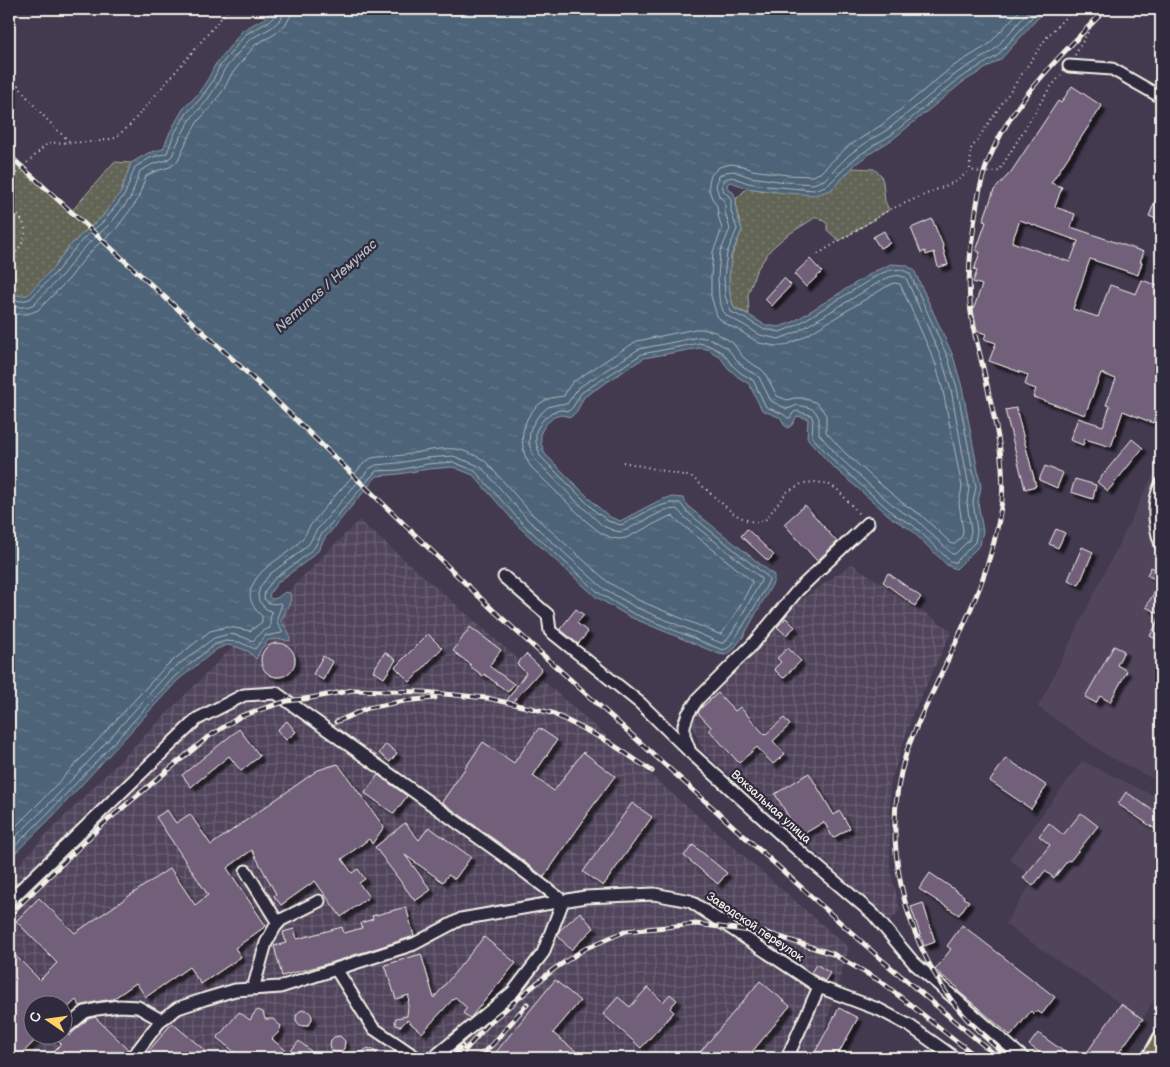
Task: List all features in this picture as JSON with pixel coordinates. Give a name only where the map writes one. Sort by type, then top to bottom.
[{"type":"main road","points":[[1150,1058],[1161,1038]]},
{"type":"street","points":[[1069,66],[1112,69],[1161,97]]},
{"type":"street","points":[[1161,484],[1154,507],[1161,545]]},
{"type":"street","points":[[690,751],[684,736],[684,724],[698,699],[753,644],[798,590],[868,523]]},
{"type":"street","name":"Вокзальная улица","points":[[504,577],[548,615],[550,631],[640,703],[791,844],[872,914],[914,962],[1023,1058]]},
{"type":"street","points":[[9,901],[197,719],[244,695],[276,693],[500,853],[563,901],[543,953],[513,992],[433,1058]]},
{"type":"street","points":[[246,871],[278,923]]},
{"type":"street","name":"Заводской переулок","points":[[161,1020],[178,1008],[234,990],[280,987],[414,944],[461,919],[585,897],[654,894],[690,900],[819,986],[887,1014],[910,1026],[955,1058]]},
{"type":"street","points":[[253,989],[266,943],[278,923],[319,901]]},
{"type":"street","points":[[336,969],[373,1028],[417,1058]]},
{"type":"street","points":[[787,1058],[819,986]]},
{"type":"street","points":[[72,1023],[85,1012],[120,1006],[138,1007],[161,1020],[132,1058]]},
{"type":"path","points":[[9,180],[48,143],[94,142],[115,138],[130,125],[229,9]]},
{"type":"path","points":[[818,254],[889,210],[958,181],[970,170],[971,149],[1047,37],[1073,9]]},
{"type":"path","points":[[970,170],[984,174],[999,171],[1049,89],[1069,66],[1101,9]]},
{"type":"path","points":[[9,73],[22,92],[48,122],[70,142]]},
{"type":"path","points":[[9,203],[23,223],[25,237],[23,244],[9,259]]},
{"type":"path","points":[[623,462],[692,477],[734,514],[742,519],[757,522],[765,520],[787,492],[803,483],[816,482],[828,484],[837,490],[868,523]]},
{"type":"shaded area","points":[[1161,459],[1161,783],[1108,756],[1038,707]]},
{"type":"shaded area","points":[[359,520],[849,948],[816,1058],[9,1058],[9,876],[40,841]]},
{"type":"shaded area","points":[[852,564],[952,631],[913,713],[890,784],[890,868],[900,910],[888,923],[867,899],[702,750],[692,724],[701,708],[798,602]]},
{"type":"shaded area","points":[[1082,761],[1161,799],[1161,987],[1143,1019],[1005,924],[1034,879],[1009,859]]},
{"type":"green space","points":[[9,155],[71,212],[114,162],[131,163],[121,192],[102,217],[67,249],[54,267],[27,296],[9,296]]},
{"type":"green space","points":[[852,168],[874,169],[881,175],[885,201],[889,210],[839,241],[827,230],[827,223],[816,217],[786,236],[771,249],[756,271],[748,295],[749,314],[734,308],[730,295],[729,278],[732,255],[742,230],[736,199],[747,188],[766,191],[831,190]]},
{"type":"water","name":"Nemunas / Немунас","points":[[275,9],[1046,9],[1001,59],[963,82],[893,139],[857,163],[831,190],[815,195],[747,188],[731,182],[727,186],[733,192],[736,199],[736,211],[742,230],[731,255],[730,295],[734,308],[765,325],[779,327],[793,322],[875,271],[891,264],[906,265],[914,270],[953,356],[962,387],[981,487],[978,502],[983,531],[980,545],[956,569],[948,566],[910,529],[893,519],[831,465],[807,438],[808,419],[797,416],[788,428],[784,425],[781,418],[762,410],[749,384],[728,368],[720,357],[707,349],[699,348],[644,358],[584,397],[577,411],[571,417],[561,415],[554,417],[541,432],[541,443],[545,454],[610,517],[620,521],[662,499],[672,497],[683,498],[690,508],[774,575],[774,581],[743,637],[732,651],[725,655],[719,654],[630,617],[596,597],[519,527],[473,475],[453,467],[377,476],[325,538],[318,551],[278,582],[270,593],[269,597],[272,599],[285,592],[290,593],[291,600],[281,621],[288,632],[290,641],[281,639],[268,640],[256,659],[248,651],[237,647],[227,645],[217,649],[178,680],[53,816],[9,859],[9,296],[27,295],[54,267],[67,249],[102,217],[121,192],[131,163],[148,153],[163,149],[183,109],[197,95],[215,65],[243,30],[265,18]]},
{"type":"building","points":[[1072,86],[1102,106],[1051,183],[1062,187],[1055,207],[1075,214],[1071,227],[1144,252],[1138,275],[1090,259],[1073,309],[1098,317],[1110,285],[1136,294],[1142,280],[1161,287],[1161,402],[1153,423],[1123,411],[1111,447],[1085,439],[1083,445],[1070,440],[1078,418],[1103,426],[1110,406],[1106,405],[1116,379],[1101,373],[1085,415],[1033,397],[1036,389],[1025,385],[1028,375],[989,361],[996,343],[984,339],[986,334],[977,331],[973,310],[982,285],[973,282],[977,271],[974,270],[980,252],[976,251],[986,222],[983,221],[994,190],[1011,172],[1058,101],[1061,103]],"holes":[[[1020,220],[1078,241],[1070,262],[1012,242]]]},
{"type":"building","points":[[1161,186],[1161,221],[1149,216]]},
{"type":"building","points":[[932,219],[944,248],[948,265],[938,267],[934,252],[926,255],[925,251],[921,253],[911,228]]},
{"type":"building","points":[[884,231],[890,243],[880,248],[873,237]]},
{"type":"building","points":[[810,259],[822,272],[806,287],[794,274]]},
{"type":"building","points":[[784,278],[791,285],[772,306],[765,299]]},
{"type":"building","points":[[1016,408],[1036,486],[1025,489],[1005,410]]},
{"type":"building","points":[[1132,439],[1143,448],[1108,491],[1097,482]]},
{"type":"building","points":[[1045,466],[1063,473],[1057,488],[1039,480]]},
{"type":"building","points":[[1075,479],[1096,485],[1093,499],[1071,492]]},
{"type":"building","points":[[805,505],[837,542],[817,561],[784,524]]},
{"type":"building","points":[[747,529],[774,555],[768,561],[741,536]]},
{"type":"building","points":[[1056,529],[1065,533],[1058,548],[1049,544]]},
{"type":"building","points":[[1082,547],[1093,552],[1079,585],[1068,580]]},
{"type":"building","points":[[1151,567],[1161,572],[1161,615],[1146,607],[1160,582],[1147,575]]},
{"type":"building","points":[[888,573],[921,597],[915,606],[883,582]]},
{"type":"building","points":[[576,609],[584,615],[577,623],[588,632],[578,644],[560,629]]},
{"type":"building","points":[[1161,615],[1161,642],[1150,636]]},
{"type":"building","points":[[786,618],[795,627],[786,635],[777,627]]},
{"type":"building","points":[[470,627],[501,650],[489,666],[514,684],[508,692],[484,674],[483,676],[453,651]]},
{"type":"building","points":[[428,634],[442,648],[410,682],[395,667]]},
{"type":"building","points":[[278,643],[285,644],[290,648],[294,653],[294,667],[290,672],[285,676],[278,677],[271,676],[266,672],[262,667],[261,660],[262,653],[266,648],[271,644]]},
{"type":"building","points":[[1114,646],[1124,651],[1117,665],[1127,671],[1110,702],[1100,696],[1096,703],[1085,697]]},
{"type":"building","points":[[788,648],[801,661],[783,678],[774,669],[781,662],[777,658]]},
{"type":"building","points":[[385,652],[396,660],[384,678],[373,671]]},
{"type":"building","points":[[526,654],[542,669],[512,703],[507,700],[526,673],[517,664]]},
{"type":"building","points":[[323,656],[333,662],[323,680],[313,674]]},
{"type":"building","points":[[718,693],[735,711],[740,707],[765,735],[784,718],[790,725],[773,741],[785,754],[773,764],[757,747],[739,763],[709,730],[711,727],[698,713]]},
{"type":"building","points":[[287,721],[296,732],[286,740],[277,730]]},
{"type":"building","points":[[539,728],[557,740],[533,776],[554,791],[583,752],[615,776],[544,877],[442,802],[483,742],[514,763]]},
{"type":"building","points":[[239,729],[260,756],[241,771],[229,756],[191,787],[182,775]]},
{"type":"building","points":[[386,744],[397,753],[390,762],[379,753]]},
{"type":"building","points":[[1006,758],[1047,786],[1031,809],[990,781]]},
{"type":"building","points":[[338,764],[384,827],[372,844],[369,839],[342,859],[352,873],[358,869],[365,879],[359,883],[369,897],[341,917],[315,881],[281,905],[274,896],[276,894],[252,850],[227,868],[266,926],[235,948],[241,957],[201,984],[189,967],[146,997],[136,983],[113,999],[80,1006],[76,1000],[72,1004],[72,994],[22,994],[22,1044],[31,1044],[18,1058],[9,1058],[9,949],[40,980],[57,963],[16,921],[39,898],[75,933],[170,868],[195,905],[208,895],[156,817],[167,810],[176,823],[190,814],[211,845],[318,770]]},
{"type":"building","points":[[809,773],[834,815],[840,811],[850,828],[833,838],[824,822],[800,836],[775,794]]},
{"type":"building","points":[[378,775],[407,796],[394,814],[365,793]]},
{"type":"building","points":[[1126,792],[1161,816],[1161,833],[1118,804]]},
{"type":"building","points":[[632,803],[652,817],[603,886],[583,872]]},
{"type":"building","points":[[1081,813],[1098,826],[1054,878],[1045,871],[1033,886],[1023,878],[1050,845],[1039,836],[1049,823],[1063,835]]},
{"type":"building","points":[[405,823],[419,840],[429,827],[471,857],[455,879],[448,875],[443,882],[405,855],[431,890],[415,901],[375,847]]},
{"type":"building","points":[[693,845],[727,873],[718,884],[684,856]]},
{"type":"building","points":[[930,873],[969,901],[959,915],[919,889]]},
{"type":"building","points":[[923,903],[935,942],[924,946],[911,907]]},
{"type":"building","points":[[406,907],[414,936],[350,957],[282,976],[274,946],[286,943],[283,932],[294,929],[297,939],[342,927],[344,933],[362,928],[361,923],[373,919],[372,916]]},
{"type":"building","points":[[580,912],[594,928],[571,950],[558,936],[559,931]]},
{"type":"building","points":[[962,925],[1055,997],[1042,1014],[1037,1011],[1034,1014],[1031,1011],[1011,1036],[935,970],[951,949],[947,946]]},
{"type":"building","points":[[484,937],[516,963],[470,1018],[463,1013],[467,1008],[455,997],[422,1033],[407,1020],[401,1026],[396,1025],[396,1018],[407,1016],[409,995],[396,999],[385,965],[421,954],[434,998]]},
{"type":"building","points":[[816,964],[830,973],[825,981],[811,973]]},
{"type":"building","points":[[555,980],[580,1001],[553,1033],[584,1058],[503,1058],[496,1052]]},
{"type":"building","points":[[760,981],[790,1006],[747,1058],[695,1058]]},
{"type":"building","points":[[648,987],[663,1002],[670,994],[677,1000],[670,1008],[674,1012],[641,1048],[603,1014],[618,997],[630,1007]]},
{"type":"building","points":[[1121,1004],[1143,1019],[1115,1058],[1083,1058]]},
{"type":"building","points":[[839,1008],[858,1018],[836,1058],[812,1058]]},
{"type":"building","points":[[258,1010],[263,1012],[265,1019],[273,1019],[281,1026],[279,1032],[272,1039],[289,1053],[299,1041],[319,1058],[242,1058],[217,1038],[239,1012],[250,1020]]},
{"type":"building","points":[[304,1010],[310,1012],[312,1018],[310,1024],[304,1026],[298,1024],[296,1018],[298,1012]]},
{"type":"building","points":[[95,1017],[128,1049],[118,1058],[61,1058],[54,1051],[61,1044],[72,1044],[72,1033],[88,1019]]},
{"type":"building","points":[[172,1023],[207,1052],[202,1058],[143,1058]]},
{"type":"building","points":[[1038,1033],[1073,1058],[1047,1058],[1029,1045]]},
{"type":"building","points":[[340,1036],[345,1041],[344,1049],[340,1052],[332,1051],[331,1040],[334,1037]]},
{"type":"building","points":[[368,1048],[375,1051],[379,1058],[360,1058],[362,1052]]},
{"type":"railway","points":[[1009,1058],[958,1009],[935,974],[920,945],[900,882],[895,818],[898,786],[909,745],[977,595],[992,549],[1002,500],[1002,464],[989,394],[972,322],[970,296],[971,245],[982,181],[997,141],[1023,100],[1054,62],[1106,9]]},
{"type":"railway","points":[[9,155],[238,364],[493,610],[883,961],[999,1058]]},
{"type":"railway","points":[[9,915],[103,824],[208,737],[241,716],[287,701],[353,690],[423,692],[487,698],[552,713],[609,742],[652,771]]},
{"type":"railway","points":[[336,722],[368,708],[404,701],[435,698]]},
{"type":"railway","points":[[458,1058],[490,1022],[554,969],[586,948],[626,931],[696,924],[767,933],[833,954],[880,981],[978,1058]]},
{"type":"railway","points":[[477,1058],[493,1044],[527,1004]]},
{"type":"railway","points":[[447,1058],[462,1046]]}]
